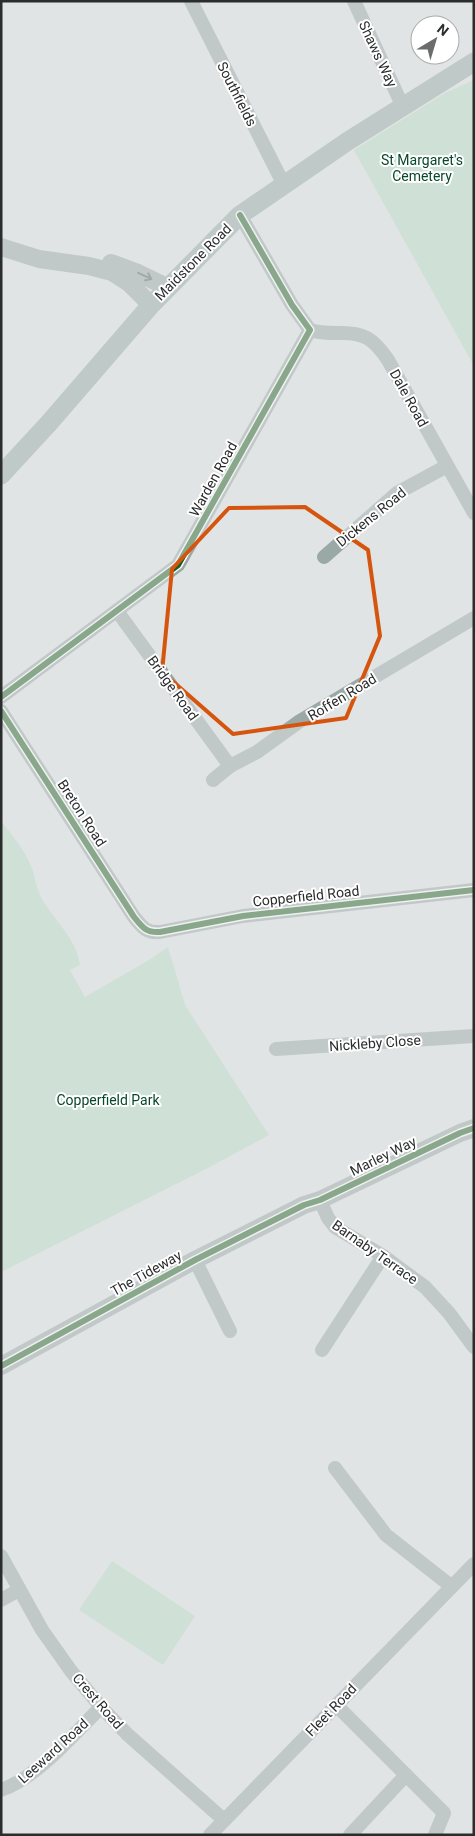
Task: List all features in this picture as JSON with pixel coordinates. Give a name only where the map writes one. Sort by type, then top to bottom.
[{"type":"main road","name":"Maidstone Road","points":[[1,475],[49,423],[167,287],[240,215],[348,141],[474,62]]},
{"type":"street","name":"Southfields","points":[[191,1],[284,185]]},
{"type":"street","name":"Shaws Way","points":[[354,1],[403,107]]},
{"type":"street","points":[[240,215],[297,314],[310,330]]},
{"type":"street","points":[[1,246],[53,262],[89,266],[120,276],[151,305]]},
{"type":"street","points":[[89,266],[98,261],[116,264],[167,287]]},
{"type":"street","name":"Dale Road","points":[[310,330],[322,333],[359,334],[368,338],[380,348],[474,513]]},
{"type":"street","name":"Warden Road","points":[[1,697],[178,565],[310,330]]},
{"type":"street","name":"Dickens Road","points":[[324,558],[396,493],[447,466]]},
{"type":"street","name":"Bridge Road","points":[[117,611],[230,766]]},
{"type":"street","name":"Roffen Road","points":[[214,780],[230,766],[257,752],[300,721],[474,618]]},
{"type":"street","name":"Breton Road","points":[[1,711],[142,928]]},
{"type":"street","name":"Copperfield Road","points":[[142,928],[153,933],[242,916],[474,890]]},
{"type":"street","name":"Nickleby Close","points":[[276,1049],[474,1036]]},
{"type":"street","name":"Marley Way","points":[[312,1202],[474,1128]]},
{"type":"street","name":"Barnaby Terrace","points":[[312,1202],[335,1227],[415,1278],[449,1313],[474,1347]]},
{"type":"street","name":"The Tideway","points":[[1,1366],[195,1260],[312,1202]]},
{"type":"street","points":[[322,1350],[383,1256]]},
{"type":"street","points":[[195,1260],[230,1331]]},
{"type":"street","points":[[335,1468],[386,1535],[451,1586]]},
{"type":"street","name":"Crest Road","points":[[1,1556],[42,1630],[71,1671],[101,1707],[126,1734],[224,1820]]},
{"type":"street","name":"Fleet Road","points":[[210,1835],[474,1564]]},
{"type":"street","points":[[1,1600],[19,1590]]},
{"type":"street","points":[[336,1705],[444,1813],[435,1835]]},
{"type":"street","name":"Leeward Road","points":[[1,1790],[16,1785],[38,1768],[101,1707]]},
{"type":"street","points":[[350,1835],[406,1775]]},
{"type":"highlighted area","points":[[305,507],[368,550],[380,636],[346,718],[233,734],[162,672],[172,569],[229,508]]},
{"type":"green space","name":"St Margaret's Cemetery","points":[[474,80],[474,366],[354,150],[445,93]]},
{"type":"green space","name":"Copperfield Park","points":[[1,821],[25,854],[42,899],[70,938],[80,965],[70,970],[85,997],[168,947],[185,1005],[269,1135],[208,1168],[1,1272]]},
{"type":"green space","points":[[112,1561],[195,1616],[163,1665],[79,1610]]},
{"type":"cycle path","points":[[1,697],[178,565],[310,330],[292,305],[240,215]]},
{"type":"cycle path","points":[[1,711],[134,917],[148,930],[160,932],[243,916],[474,890]]},
{"type":"cycle path","points":[[1,1366],[195,1260],[304,1205],[320,1200],[474,1128]]}]
